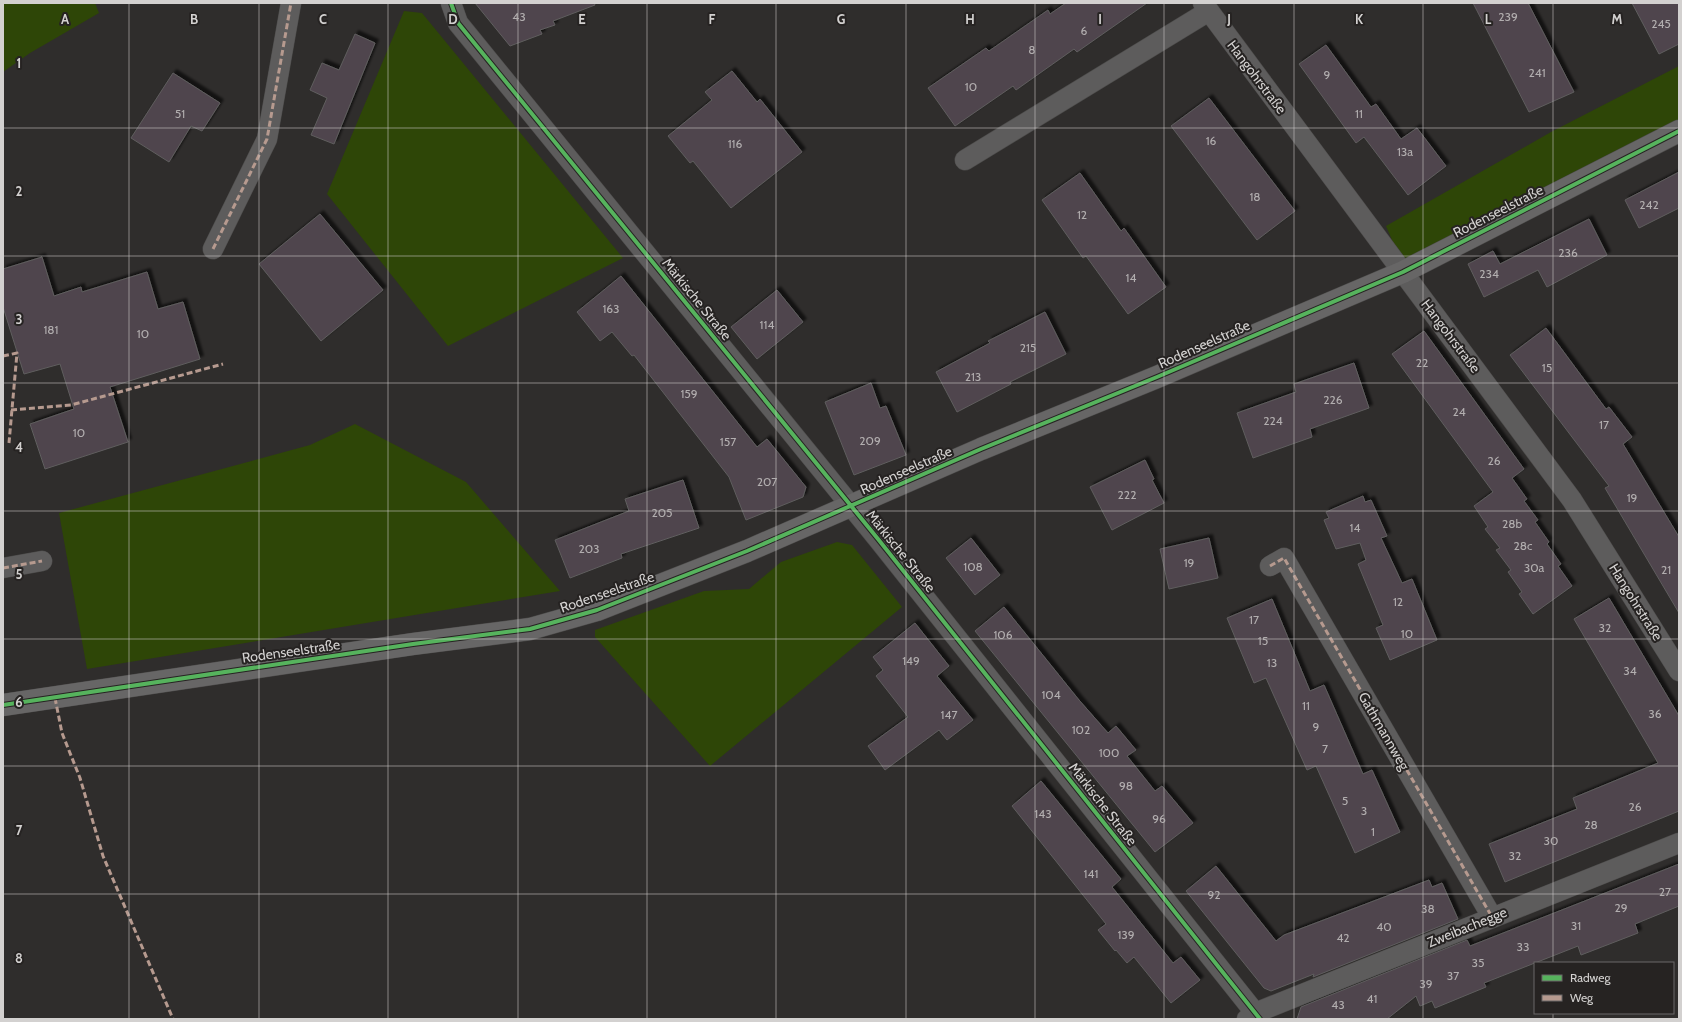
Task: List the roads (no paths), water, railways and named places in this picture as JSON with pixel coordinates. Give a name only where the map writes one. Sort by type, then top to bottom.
[{"type":"main road","name":"Rodenseelstraße","points":[[3,705],[413,644],[530,629],[597,610],[747,552],[981,449],[1158,377],[1403,272],[1679,131]]},
{"type":"street","points":[[213,249],[267,139],[291,3]]},
{"type":"street","name":"Märkische Straße","points":[[451,3],[458,23],[878,539],[1254,1017]]},
{"type":"street","name":"Hangohrstraße","points":[[965,160],[1206,7],[1572,500],[1679,671]]},
{"type":"street","name":"Gathmannweg","points":[[1270,566],[1284,558],[1492,917]]},
{"type":"street","points":[[3,568],[42,561]]},
{"type":"street","name":"Zweibachegge","points":[[1254,1017],[1492,917],[1679,843]]}]
